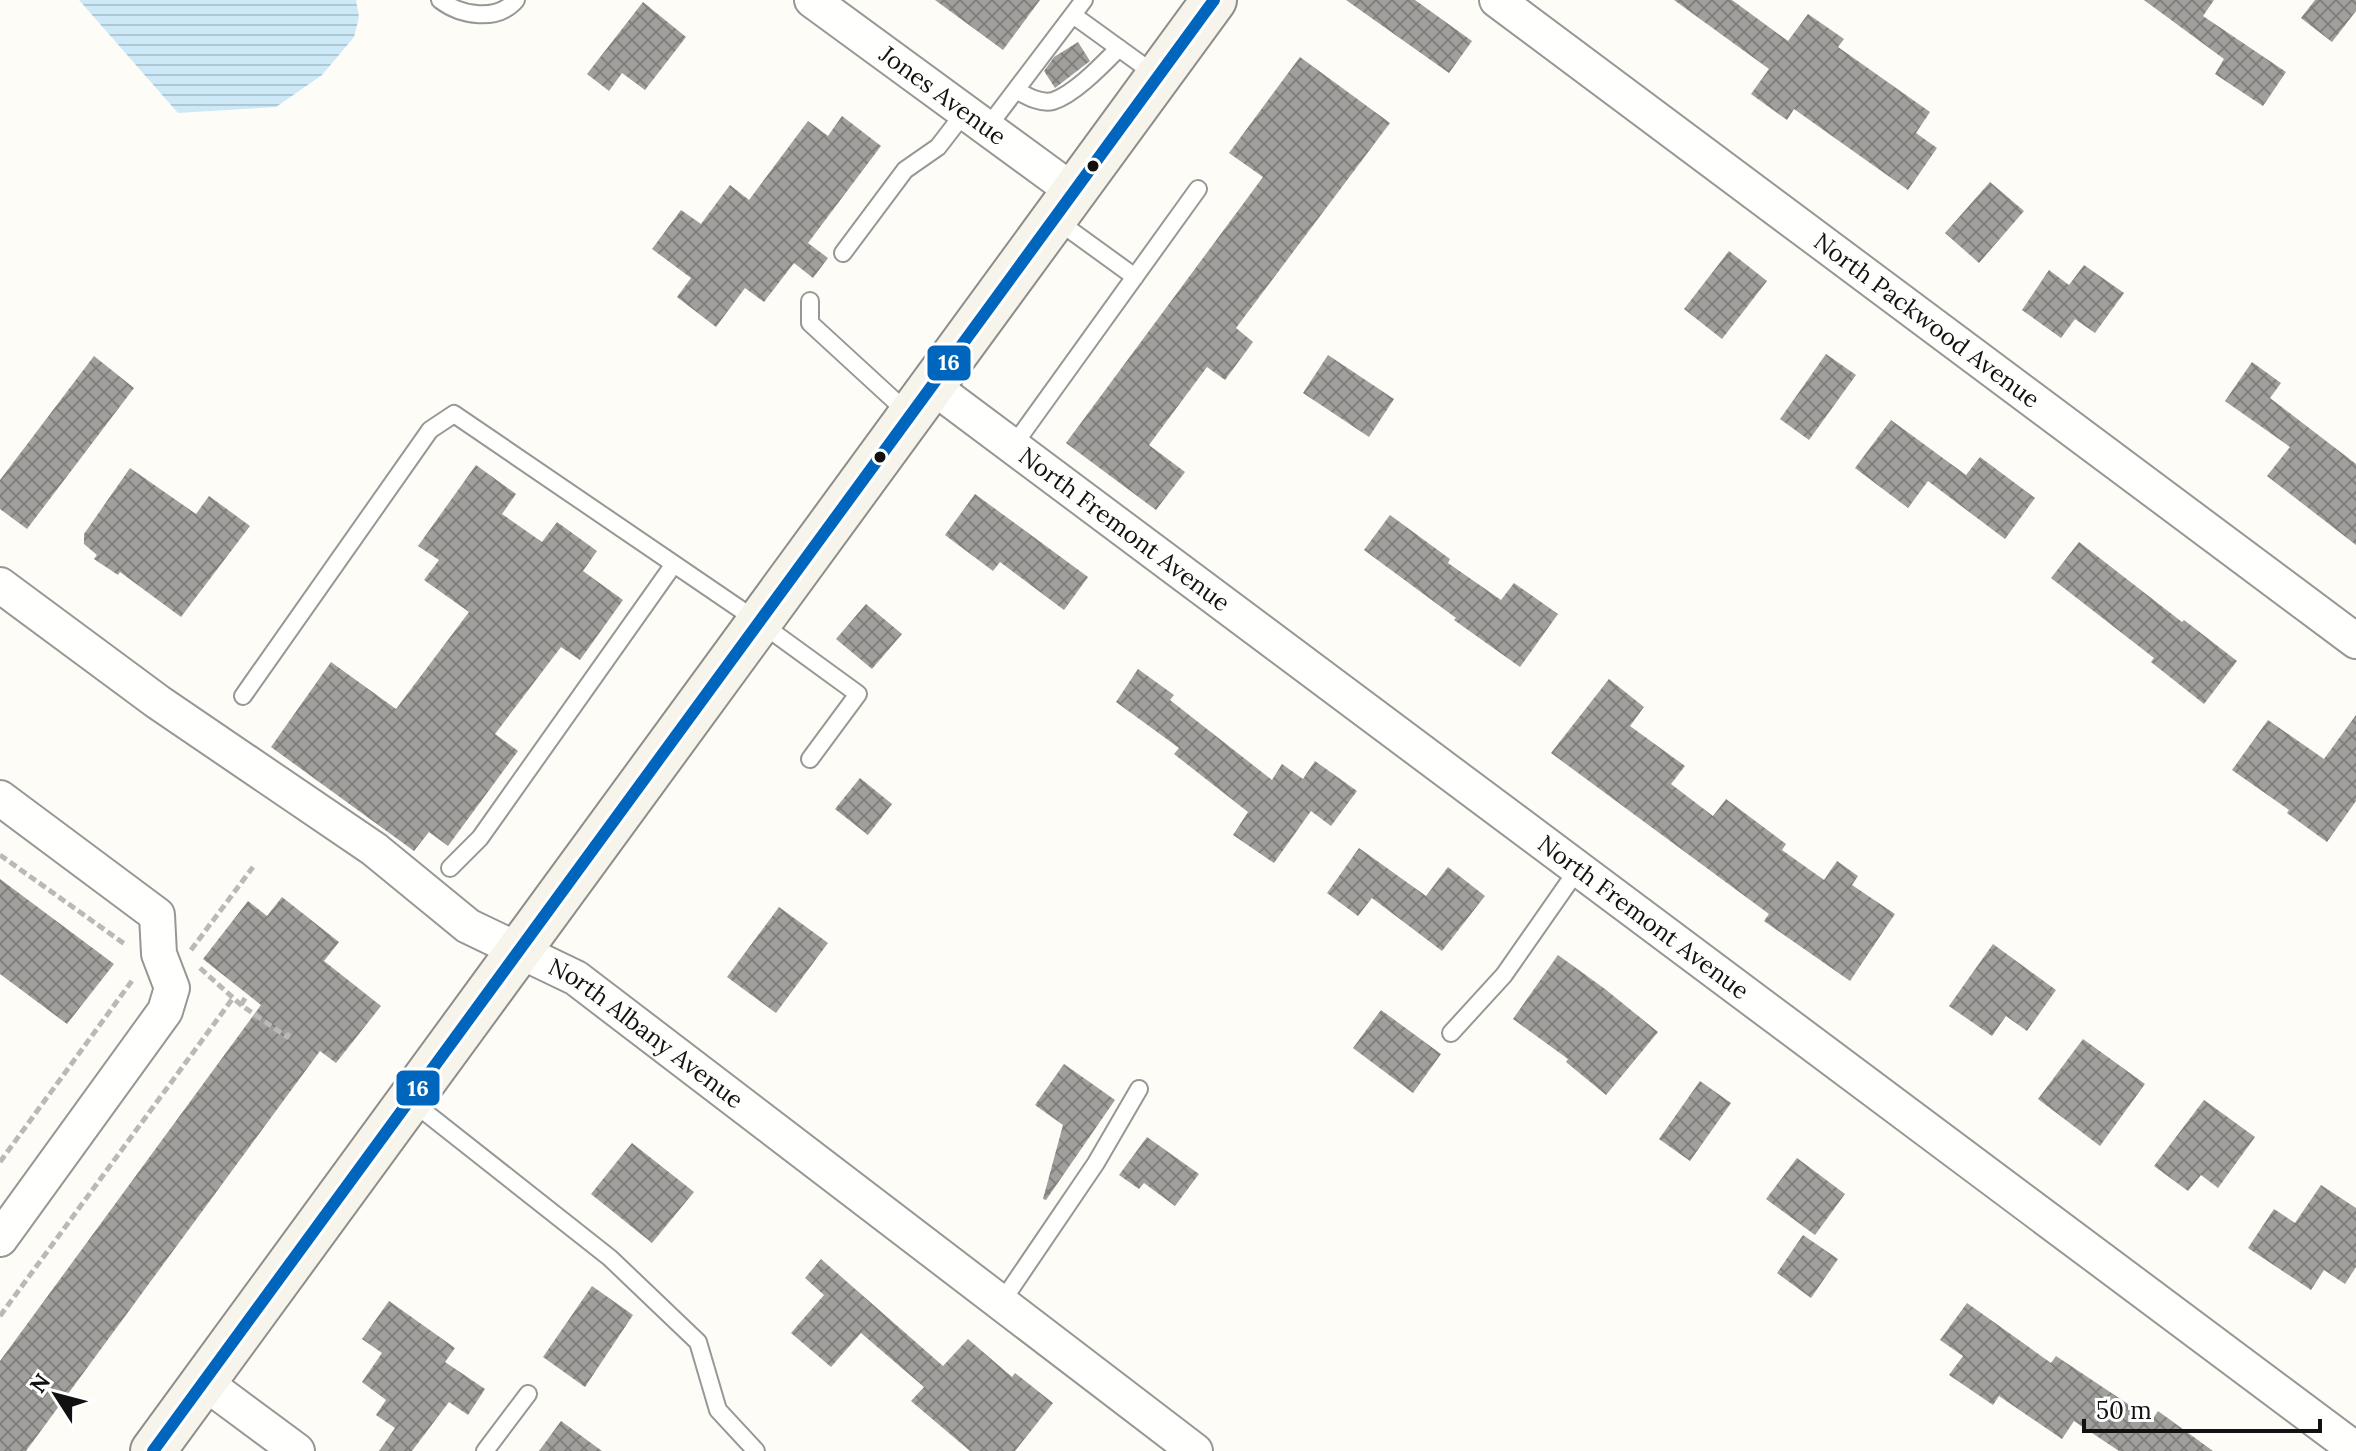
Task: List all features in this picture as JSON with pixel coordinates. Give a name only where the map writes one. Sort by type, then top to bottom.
[{"type":"main road","points":[[153,1451],[1214,0]]},
{"type":"street","name":"Jones Avenue","points":[[812,0],[976,120],[1064,205]]},
{"type":"street","name":"North Packwood Avenue","points":[[1497,0],[2356,641]]},
{"type":"street","name":"North Fremont Avenue","points":[[921,401],[1013,446],[2356,1450]]},
{"type":"street","name":"North Albany Avenue","points":[[0,585],[158,702],[374,849],[468,926],[576,978],[1195,1451]]},
{"type":"street","points":[[0,798],[157,915],[159,954],[172,988],[165,1011],[0,1239]]},
{"type":"street","points":[[204,1382],[297,1451]]},
{"type":"lane","points":[[440,0],[454,10],[482,15],[508,9],[516,0]]},
{"type":"lane","points":[[843,253],[905,170],[1016,90],[1084,0]]},
{"type":"lane","points":[[1073,15],[1158,76]]},
{"type":"lane","points":[[1016,90],[1033,99],[1051,101],[1088,77],[1119,48]]},
{"type":"lane","points":[[1013,446],[1198,189]]},
{"type":"lane","points":[[1064,205],[1135,277]]},
{"type":"lane","points":[[810,301],[810,323],[921,401]]},
{"type":"lane","points":[[243,696],[430,430],[454,414],[759,622],[858,694],[810,759]]},
{"type":"lane","points":[[450,868],[480,838],[674,564]]},
{"type":"lane","points":[[1451,1033],[1504,975],[1578,869]]},
{"type":"lane","points":[[1001,1303],[1096,1163],[1139,1089]]},
{"type":"lane","points":[[410,1100],[610,1258],[698,1342],[718,1410],[756,1451]]},
{"type":"lane","points":[[485,1451],[528,1394]]},
{"type":"path","points":[[0,855],[135,952]]},
{"type":"path","points":[[186,956],[253,867]]},
{"type":"path","points":[[0,1162],[142,967]]},
{"type":"path","points":[[198,967],[241,1005],[287,1037],[292,1030]]},
{"type":"path","points":[[241,1005],[247,995]]},
{"type":"path","points":[[0,1316],[233,998]]},
{"type":"water","points":[[79,0],[356,0],[359,17],[354,37],[322,75],[276,107],[178,113]]},
{"type":"building","points":[[935,0],[1040,0],[1003,50]]},
{"type":"building","points":[[1346,0],[1415,0],[1472,41],[1449,73]]},
{"type":"building","points":[[1674,0],[1732,0],[1788,41],[1808,14],[1844,39],[1838,47],[1930,112],[1916,133],[1937,148],[1908,190],[1794,109],[1787,120],[1751,94],[1769,69]]},
{"type":"building","points":[[2144,0],[2214,0],[2203,16],[2286,72],[2263,106],[2215,74],[2224,59]]},
{"type":"building","points":[[2315,0],[2356,0],[2356,11],[2332,42],[2301,18]]},
{"type":"building","points":[[643,2],[686,37],[645,90],[622,73],[609,91],[587,74]]},
{"type":"building","points":[[1078,42],[1090,61],[1055,88],[1044,71],[1054,57]]},
{"type":"building","points":[[1300,57],[1390,123],[1236,328],[1253,342],[1225,380],[1207,367],[1149,445],[1185,472],[1156,510],[1066,443],[1263,177],[1229,153]]},
{"type":"building","points":[[842,116],[881,146],[808,243],[828,258],[813,278],[794,263],[764,302],[745,288],[716,327],[677,297],[691,278],[652,249],[681,210],[701,224],[730,185],[749,200],[808,121],[828,136]]},
{"type":"building","points":[[1990,182],[2024,211],[1979,263],[1945,233]]},
{"type":"building","points":[[1729,251],[1767,281],[1722,339],[1684,309]]},
{"type":"building","points":[[2084,265],[2124,293],[2095,333],[2075,319],[2061,338],[2022,310],[2049,270],[2069,285]]},
{"type":"building","points":[[1826,354],[1856,375],[1809,440],[1780,419]]},
{"type":"building","points":[[1328,355],[1394,399],[1369,437],[1303,393]]},
{"type":"building","points":[[94,356],[134,388],[27,529],[0,509],[0,480]]},
{"type":"building","points":[[2252,362],[2281,383],[2270,398],[2356,464],[2356,545],[2267,476],[2290,447],[2225,401]]},
{"type":"building","points":[[1891,420],[1966,475],[1980,457],[2035,498],[2005,539],[1928,481],[1908,508],[1855,468]]},
{"type":"building","points":[[476,465],[516,494],[502,514],[542,542],[557,522],[597,551],[583,571],[623,600],[580,660],[561,647],[495,734],[518,751],[448,846],[429,832],[414,851],[271,747],[331,662],[396,709],[469,612],[424,580],[439,560],[418,546]]},
{"type":"building","points":[[130,468],[196,514],[209,496],[250,526],[181,617],[120,572],[118,575],[94,559],[97,555],[84,544],[84,534]]},
{"type":"building","points":[[975,494],[1088,577],[1064,610],[1000,562],[993,571],[945,535]]},
{"type":"building","points":[[1390,515],[1450,559],[1448,563],[1501,600],[1514,583],[1558,614],[1520,667],[1364,550]]},
{"type":"building","points":[[2079,542],[2237,661],[2204,704],[2151,662],[2154,658],[2051,578]]},
{"type":"building","points":[[866,604],[902,634],[872,669],[836,639]]},
{"type":"building","points":[[1138,669],[1174,695],[1170,700],[1272,780],[1282,764],[1303,779],[1315,761],[1357,791],[1331,826],[1311,811],[1274,863],[1233,835],[1248,812],[1174,754],[1179,748],[1116,702]]},
{"type":"building","points":[[1609,679],[1644,707],[1630,726],[1685,766],[1671,784],[1713,816],[1726,799],[1786,844],[1782,850],[1824,880],[1837,861],[1858,876],[1852,885],[1895,914],[1850,981],[1764,921],[1769,914],[1551,753]]},
{"type":"building","points":[[2356,715],[2356,801],[2327,842],[2287,813],[2289,810],[2232,770],[2268,720],[2324,759]]},
{"type":"building","points":[[860,778],[892,804],[868,835],[835,809]]},
{"type":"building","points":[[1359,848],[1426,896],[1448,867],[1485,896],[1442,951],[1372,898],[1358,916],[1327,893]]},
{"type":"building","points":[[0,879],[114,964],[67,1024],[0,974]]},
{"type":"building","points":[[282,897],[339,942],[324,961],[381,1006],[336,1063],[320,1051],[26,1451],[0,1451],[0,1361],[261,1005],[203,959],[248,901],[267,916]]},
{"type":"building","points":[[779,907],[828,943],[776,1013],[727,977]]},
{"type":"building","points":[[1993,944],[2056,990],[2027,1031],[2006,1016],[1992,1036],[1949,1006]]},
{"type":"building","points":[[1558,955],[1658,1032],[1606,1095],[1566,1062],[1568,1059],[1513,1019]]},
{"type":"building","points":[[1381,1010],[1441,1054],[1413,1093],[1353,1048]]},
{"type":"building","points":[[2083,1039],[2145,1084],[2100,1146],[2038,1099]]},
{"type":"building","points":[[1064,1064],[1115,1100],[1046,1200],[1043,1199],[1063,1125],[1035,1105]]},
{"type":"building","points":[[1700,1081],[1731,1103],[1690,1161],[1659,1139]]},
{"type":"building","points":[[2204,1100],[2255,1137],[2218,1188],[2201,1175],[2188,1191],[2154,1166]]},
{"type":"building","points":[[1147,1137],[1199,1174],[1175,1206],[1144,1183],[1139,1189],[1119,1175]]},
{"type":"building","points":[[632,1143],[694,1192],[652,1243],[591,1194]]},
{"type":"building","points":[[1797,1158],[1845,1194],[1815,1235],[1766,1199]]},
{"type":"building","points":[[2321,1185],[2356,1208],[2356,1267],[2345,1284],[2324,1270],[2311,1290],[2248,1248],[2274,1209],[2295,1223]]},
{"type":"building","points":[[1803,1235],[1838,1259],[1811,1298],[1777,1273]]},
{"type":"building","points":[[821,1259],[943,1366],[968,1339],[1012,1377],[1015,1373],[1053,1403],[1015,1451],[970,1451],[911,1401],[924,1387],[861,1333],[831,1367],[791,1333],[824,1295],[805,1278]]},
{"type":"building","points":[[592,1286],[633,1315],[585,1387],[543,1357]]},
{"type":"building","points":[[389,1301],[455,1348],[445,1362],[485,1389],[468,1415],[449,1402],[412,1451],[379,1451],[395,1428],[376,1415],[386,1400],[362,1382],[382,1353],[362,1339]]},
{"type":"building","points":[[1967,1303],[2051,1363],[2056,1356],[2152,1420],[2158,1411],[2213,1451],[2119,1451],[2074,1421],[2062,1439],[1999,1396],[1993,1405],[1949,1375],[1963,1356],[1940,1340]]},
{"type":"building","points":[[561,1421],[602,1451],[539,1451]]},
{"type":"transit line","name":"16","points":[[153,1451],[1214,0]]}]
